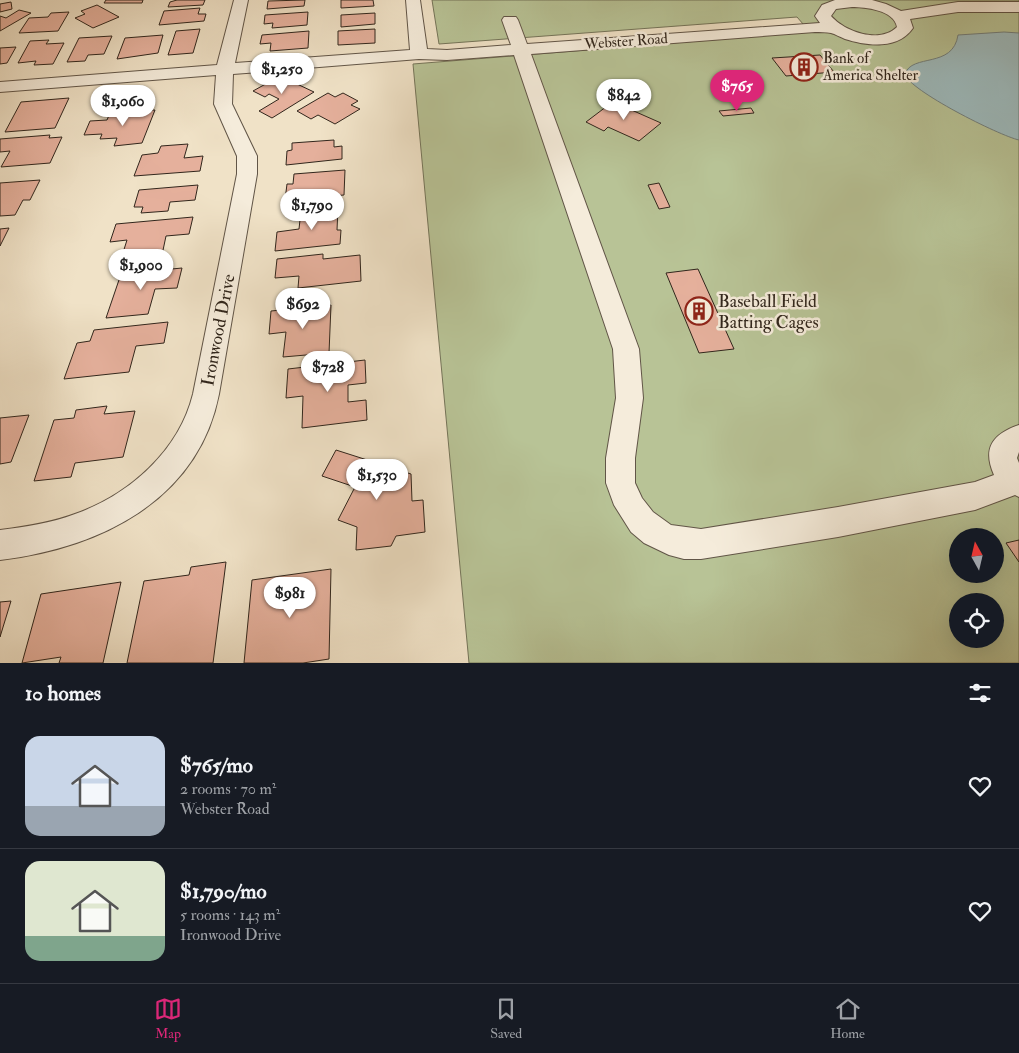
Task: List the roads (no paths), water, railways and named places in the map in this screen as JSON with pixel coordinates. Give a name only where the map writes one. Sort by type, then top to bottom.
[{"type":"street","name":"Ironwood Drive","points":[[0,545],[48,538],[118,511],[141,496],[163,475],[187,443],[199,421],[206,394],[247,174],[247,156],[223,104],[225,68],[241,0]]},
{"type":"street","points":[[413,0],[419,54]]},
{"type":"street","points":[[828,22],[825,10],[831,5],[852,2],[879,6],[899,16],[958,7],[1019,7]]},
{"type":"street","name":"Webster Road","points":[[0,87],[419,54],[447,55],[516,37],[815,27],[828,22],[862,38],[885,39],[902,33],[905,28],[904,22],[899,16]]},
{"type":"street","points":[[516,37],[626,349],[630,370],[628,413],[620,456],[619,476],[623,494],[632,511],[648,528],[663,538],[684,545],[701,544],[829,524],[968,498],[1017,482],[1006,469],[1002,458],[1003,448],[1009,441],[1019,437]]},
{"type":"water","points":[[1019,33],[1019,140],[975,122],[937,101],[910,81],[905,74],[909,68],[916,64],[941,57],[949,52],[955,46],[958,35]]},
{"type":"place","name":"Bank of America Shelter","points":[[804,67]]},
{"type":"place","name":"Baseball Field Batting Cages","points":[[699,311]]}]
